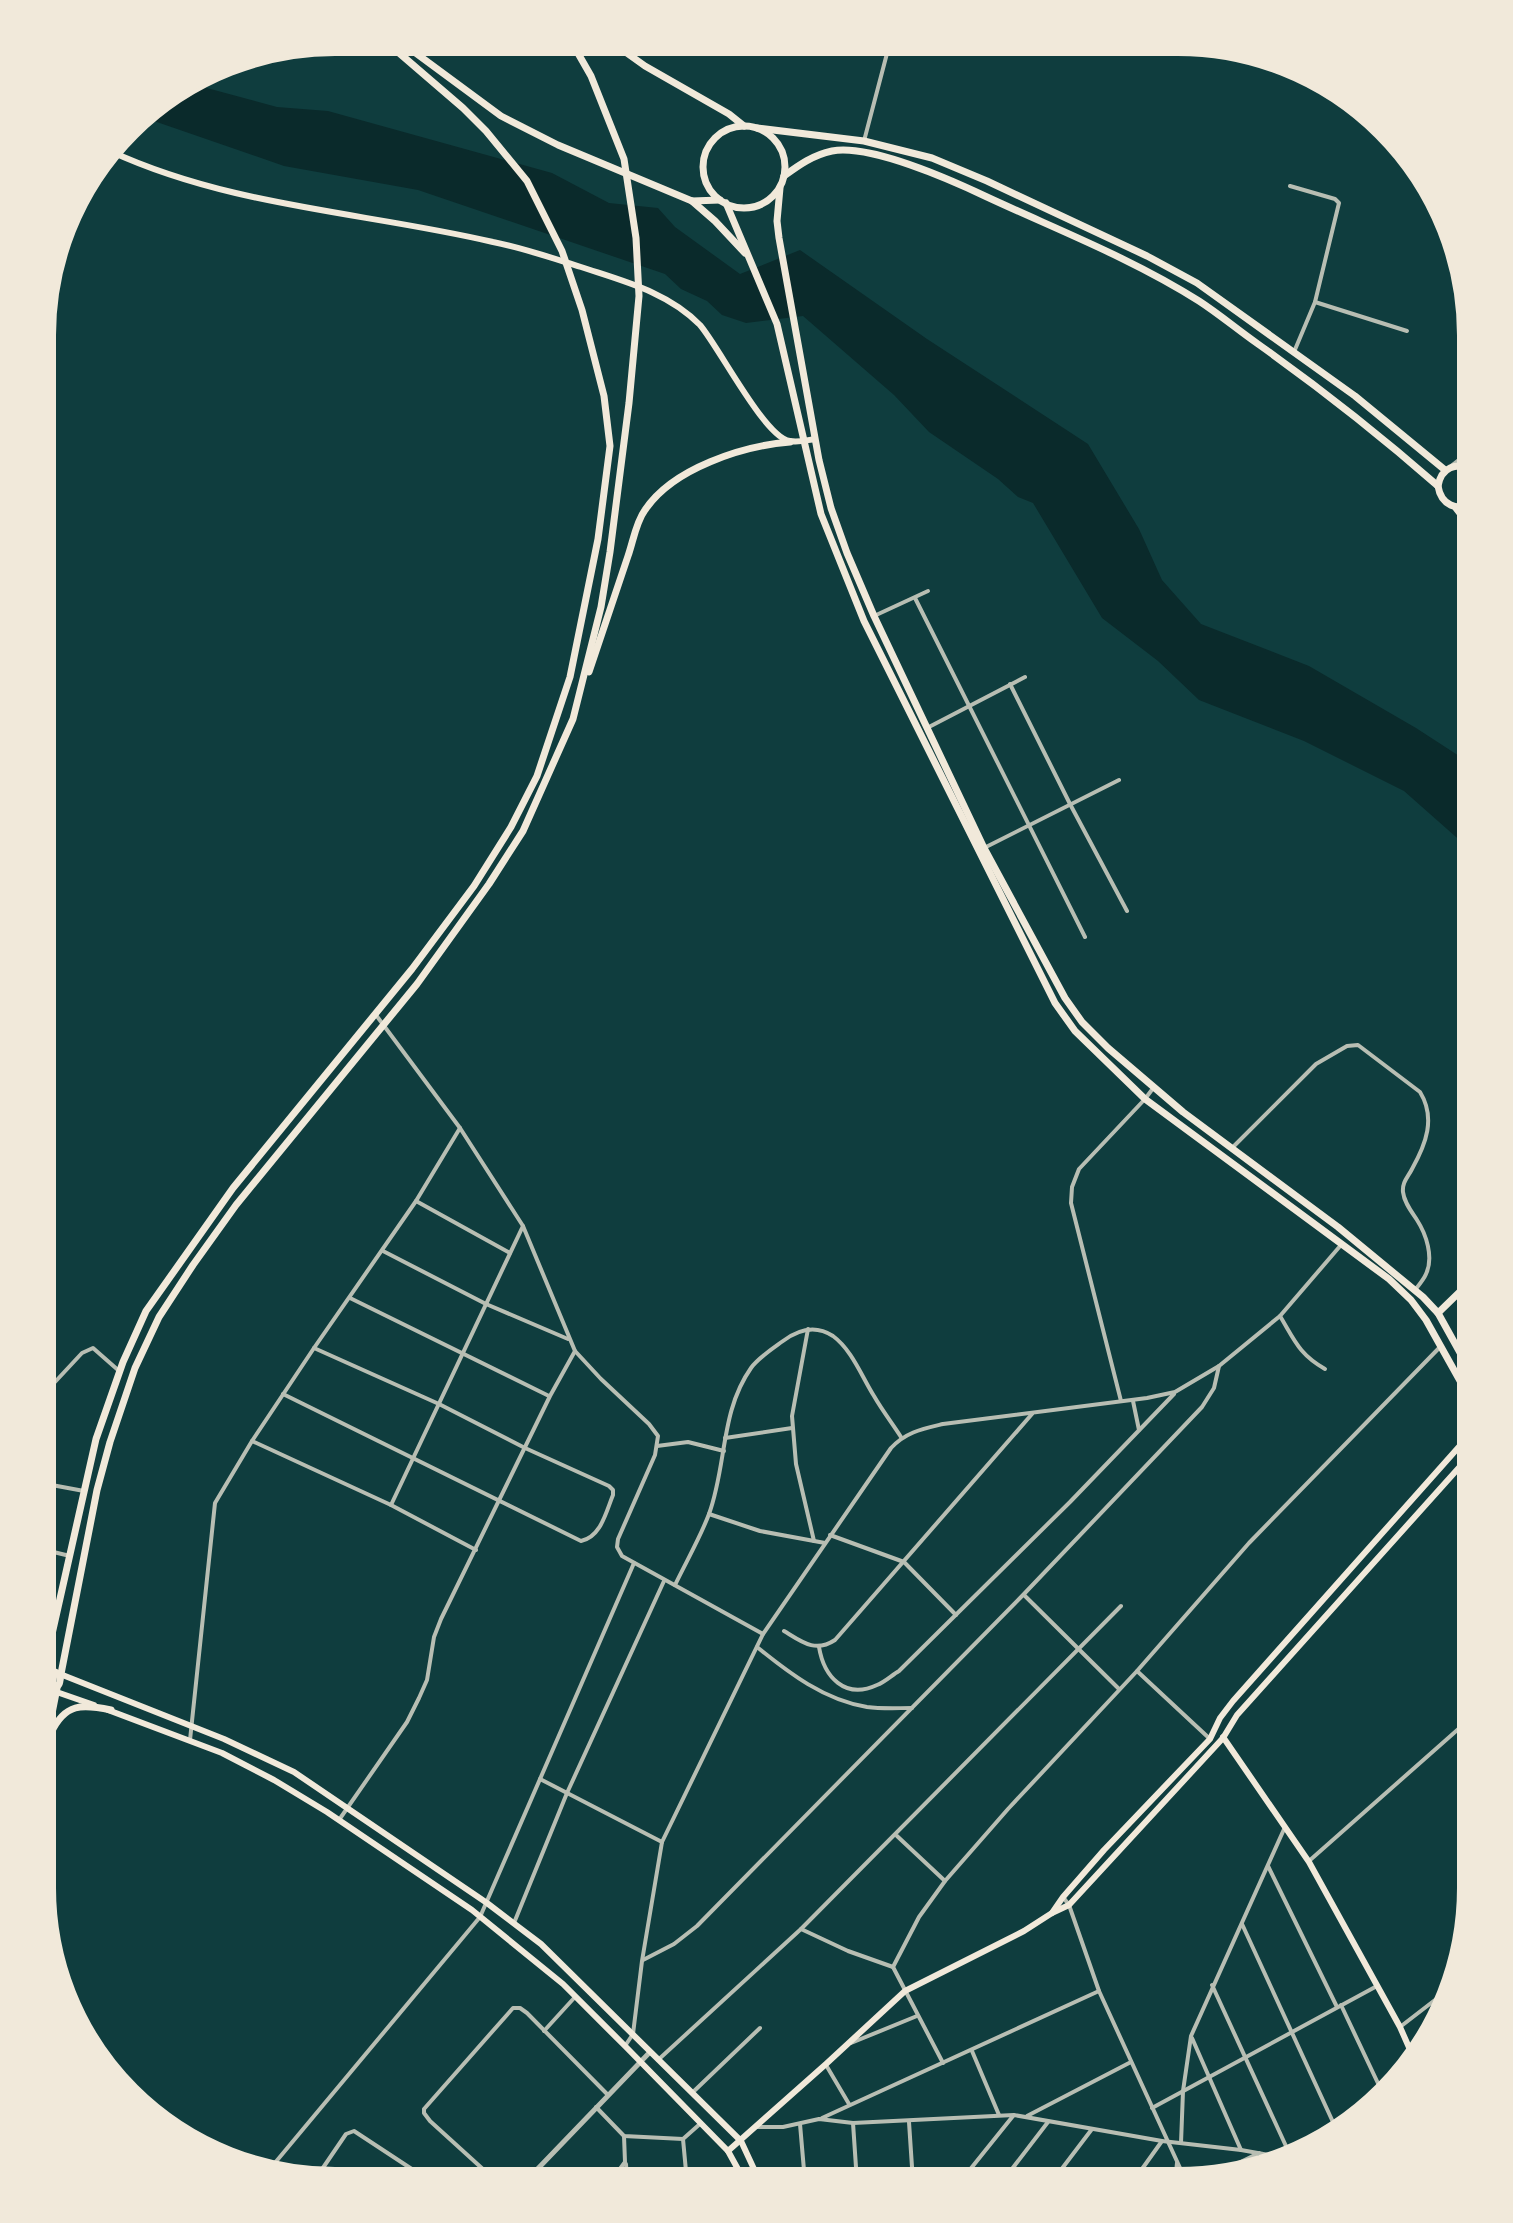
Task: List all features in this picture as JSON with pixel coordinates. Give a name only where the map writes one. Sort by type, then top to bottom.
[{"type":"main road","points":[[54,1657],[70,1556],[96,1439],[146,1311],[198,1234],[474,886],[511,827],[537,776],[570,677],[606,486],[609,434],[596,363],[562,251],[527,181],[463,108],[399,55]]},
{"type":"main road","points":[[418,55],[501,116],[558,145],[692,201],[748,257]]},
{"type":"main road","points":[[573,719],[601,607],[610,552],[639,296],[636,238],[624,159],[591,76],[579,55]]},
{"type":"main road","points":[[629,55],[744,126]]},
{"type":"main road","points":[[1449,468],[1355,396],[1197,283],[1147,256],[943,163],[864,141],[744,126],[720,134],[705,154],[705,179],[711,191],[723,202],[777,324],[821,514],[864,621],[1055,1003],[1075,1031],[1145,1099],[1389,1279],[1411,1300],[1458,1377]]},
{"type":"main road","points":[[757,128],[768,133],[783,152],[784,176],[777,221],[779,238],[815,439],[831,508],[874,616],[984,848],[1065,998],[1090,1030],[1183,1112],[1347,1234],[1415,1290],[1438,1313],[1458,1350]]},
{"type":"main road","points":[[784,176],[806,160],[834,151],[868,153],[941,176],[1097,248],[1198,301],[1378,434],[1438,486]]},
{"type":"main road","points":[[120,155],[174,177],[222,190],[494,242],[645,289],[663,297],[700,325],[762,418],[780,438],[790,442]]},
{"type":"main road","points":[[692,201],[723,202],[746,208],[771,198],[780,188]]},
{"type":"main road","points":[[54,1675],[64,1657],[97,1490],[110,1442],[135,1368],[159,1317],[236,1205],[417,984],[523,831],[573,719],[644,511],[665,488],[692,471],[727,456],[765,444],[815,439]]},
{"type":"main road","points":[[1459,466],[1449,468],[1438,486],[1443,500],[1459,512]]},
{"type":"main road","points":[[1342,1243],[1347,1234]]},
{"type":"main road","points":[[1438,1313],[1458,1293]]},
{"type":"main road","points":[[1052,1913],[1104,1850],[1210,1739],[1233,1701],[1458,1448]]},
{"type":"main road","points":[[728,2151],[905,1991],[1069,1905],[1223,1738],[1237,1715],[1458,1468]]},
{"type":"main road","points":[[54,1683],[192,1726],[294,1772],[487,1903],[541,1944],[741,2141],[754,2169]]},
{"type":"main road","points":[[54,1684],[111,1710],[222,1753],[274,1780],[339,1820],[480,1917],[563,1984],[728,2151],[738,2169]]},
{"type":"main road","points":[[54,1728],[60,1717],[73,1708],[91,1706],[111,1710]]},
{"type":"main road","points":[[1215,1728],[1309,1862],[1409,2048]]},
{"type":"main road","points":[[357,1832],[366,1820]]},
{"type":"main road","points":[[1104,1850],[1112,1856]]},
{"type":"street","points":[[864,141],[887,54]]},
{"type":"street","points":[[1290,186],[1335,199],[1339,203],[1315,302],[1294,352]]},
{"type":"street","points":[[1315,302],[1407,331]]},
{"type":"street","points":[[1449,468],[1459,461]]},
{"type":"street","points":[[874,616],[928,591]]},
{"type":"street","points":[[915,598],[1085,937]]},
{"type":"street","points":[[927,728],[1025,677]]},
{"type":"street","points":[[1010,684],[1127,911]]},
{"type":"street","points":[[984,848],[1119,780]]},
{"type":"street","points":[[375,1014],[460,1128],[523,1226],[575,1351],[658,1436],[657,1446],[618,1539],[622,1556],[763,1634]]},
{"type":"street","points":[[1232,1148],[1316,1064],[1347,1046],[1358,1045],[1420,1092],[1428,1111],[1428,1131],[1403,1184],[1406,1203],[1427,1239],[1427,1272],[1415,1290]]},
{"type":"street","points":[[1121,1401],[1071,1203],[1072,1187],[1079,1169],[1154,1087]]},
{"type":"street","points":[[190,1741],[215,1503],[283,1394],[416,1201],[460,1128]]},
{"type":"street","points":[[416,1201],[510,1253]]},
{"type":"street","points":[[391,1505],[523,1226]]},
{"type":"street","points":[[819,1647],[821,1662],[842,1687],[857,1690],[877,1686],[899,1671],[1070,1502],[1175,1392],[1219,1366],[1280,1316],[1342,1243]]},
{"type":"street","points":[[383,1251],[486,1304],[570,1340]]},
{"type":"street","points":[[350,1298],[550,1396]]},
{"type":"street","points":[[1280,1316],[1299,1349],[1325,1369]]},
{"type":"street","points":[[808,1329],[792,1428],[796,1464],[814,1541]]},
{"type":"street","points":[[675,1585],[709,1514],[731,1407],[752,1367],[788,1337],[802,1330],[815,1329],[837,1339],[901,1437]]},
{"type":"street","points":[[893,1967],[919,1917],[945,1881],[1008,1809],[1137,1671],[1249,1543],[1442,1346]]},
{"type":"street","points":[[54,1383],[82,1353],[93,1348],[120,1372]]},
{"type":"street","points":[[283,1394],[581,1541],[593,1537],[598,1530],[613,1495],[609,1486],[314,1348]]},
{"type":"street","points":[[339,1820],[407,1722],[427,1680],[434,1637],[550,1396],[575,1351]]},
{"type":"street","points":[[642,1961],[674,1944],[697,1926],[1023,1595],[1202,1407],[1214,1388],[1219,1366]]},
{"type":"street","points":[[625,2046],[633,2034],[662,1842],[763,1634],[891,1448],[901,1437],[916,1430],[943,1424],[1175,1392]]},
{"type":"street","points":[[1132,1400],[1139,1430]]},
{"type":"street","points":[[784,1631],[810,1646],[819,1647],[835,1640],[1034,1412]]},
{"type":"street","points":[[725,1438],[792,1428]]},
{"type":"street","points":[[252,1441],[391,1505],[476,1550]]},
{"type":"street","points":[[657,1446],[688,1442],[724,1451]]},
{"type":"street","points":[[54,1485],[84,1491]]},
{"type":"street","points":[[709,1514],[760,1531],[825,1543]]},
{"type":"street","points":[[830,1535],[904,1562],[956,1616]]},
{"type":"street","points":[[54,1552],[70,1556]]},
{"type":"street","points":[[272,2162],[480,1917],[634,1563]]},
{"type":"street","points":[[514,1923],[567,1793],[664,1581]]},
{"type":"street","points":[[1023,1595],[1119,1689]]},
{"type":"street","points":[[658,2060],[801,1929],[897,1835],[1121,1606]]},
{"type":"street","points":[[757,1647],[796,1678],[851,1703],[882,1709],[912,1708]]},
{"type":"street","points":[[1137,1671],[1210,1739]]},
{"type":"street","points":[[1309,1862],[1458,1729]]},
{"type":"street","points":[[540,1779],[662,1842]]},
{"type":"street","points":[[1181,2143],[1183,2091],[1191,2036],[1285,1827]]},
{"type":"street","points":[[897,1835],[945,1881]]},
{"type":"street","points":[[1268,1866],[1379,2085]]},
{"type":"street","points":[[1063,1897],[1069,1905],[1099,1991],[1165,2141],[1181,2169]]},
{"type":"street","points":[[1241,1923],[1333,2122]]},
{"type":"street","points":[[801,1929],[893,1967],[943,2063]]},
{"type":"street","points":[[1212,1985],[1285,2148]]},
{"type":"street","points":[[1152,2108],[1377,1986]]},
{"type":"street","points":[[757,2127],[783,2127],[819,2119],[1099,1991]]},
{"type":"street","points":[[544,2031],[575,1997]]},
{"type":"street","points":[[1400,2027],[1437,1999]]},
{"type":"street","points":[[483,2169],[430,2121],[424,2109],[513,2008],[520,2008],[609,2095]]},
{"type":"street","points":[[846,2046],[918,2015]]},
{"type":"street","points":[[692,2093],[760,2028]]},
{"type":"street","points":[[1191,2036],[1241,2150]]},
{"type":"street","points":[[972,2051],[1000,2115]]},
{"type":"street","points":[[537,2169],[650,2052]]},
{"type":"street","points":[[1026,2116],[1131,2062]]},
{"type":"street","points":[[826,2064],[849,2104]]},
{"type":"street","points":[[596,2107],[624,2136],[626,2169]]},
{"type":"street","points":[[970,2169],[1014,2115]]},
{"type":"street","points":[[819,2119],[853,2123],[909,2122],[1014,2115],[1165,2141],[1268,2154]]},
{"type":"street","points":[[909,2122],[912,2169]]},
{"type":"street","points":[[1012,2169],[1048,2122]]},
{"type":"street","points":[[624,2136],[683,2139],[701,2123]]},
{"type":"street","points":[[853,2123],[856,2169]]},
{"type":"street","points":[[800,2124],[804,2169]]},
{"type":"street","points":[[1062,2169],[1092,2129]]},
{"type":"street","points":[[323,2168],[346,2134],[354,2131],[412,2169]]},
{"type":"street","points":[[683,2139],[686,2169]]},
{"type":"street","points":[[1143,2169],[1165,2141]]},
{"type":"street","points":[[1241,2162],[1259,2153]]},
{"type":"street","points":[[1176,2169],[1177,2161]]},
{"type":"street","points":[[620,2169],[625,2162]]},
{"type":"water","points":[[203,87],[277,107],[328,111],[552,173],[609,203],[658,208],[675,227],[740,274],[800,250],[927,339],[1088,444],[1139,529],[1162,580],[1201,624],[1309,666],[1459,756],[1459,839],[1404,791],[1304,741],[1199,700],[1158,661],[1102,618],[1033,503],[1018,497],[998,479],[929,432],[894,395],[803,316],[746,323],[722,315],[707,301],[681,289],[665,274],[418,190],[284,166],[154,121]]}]
